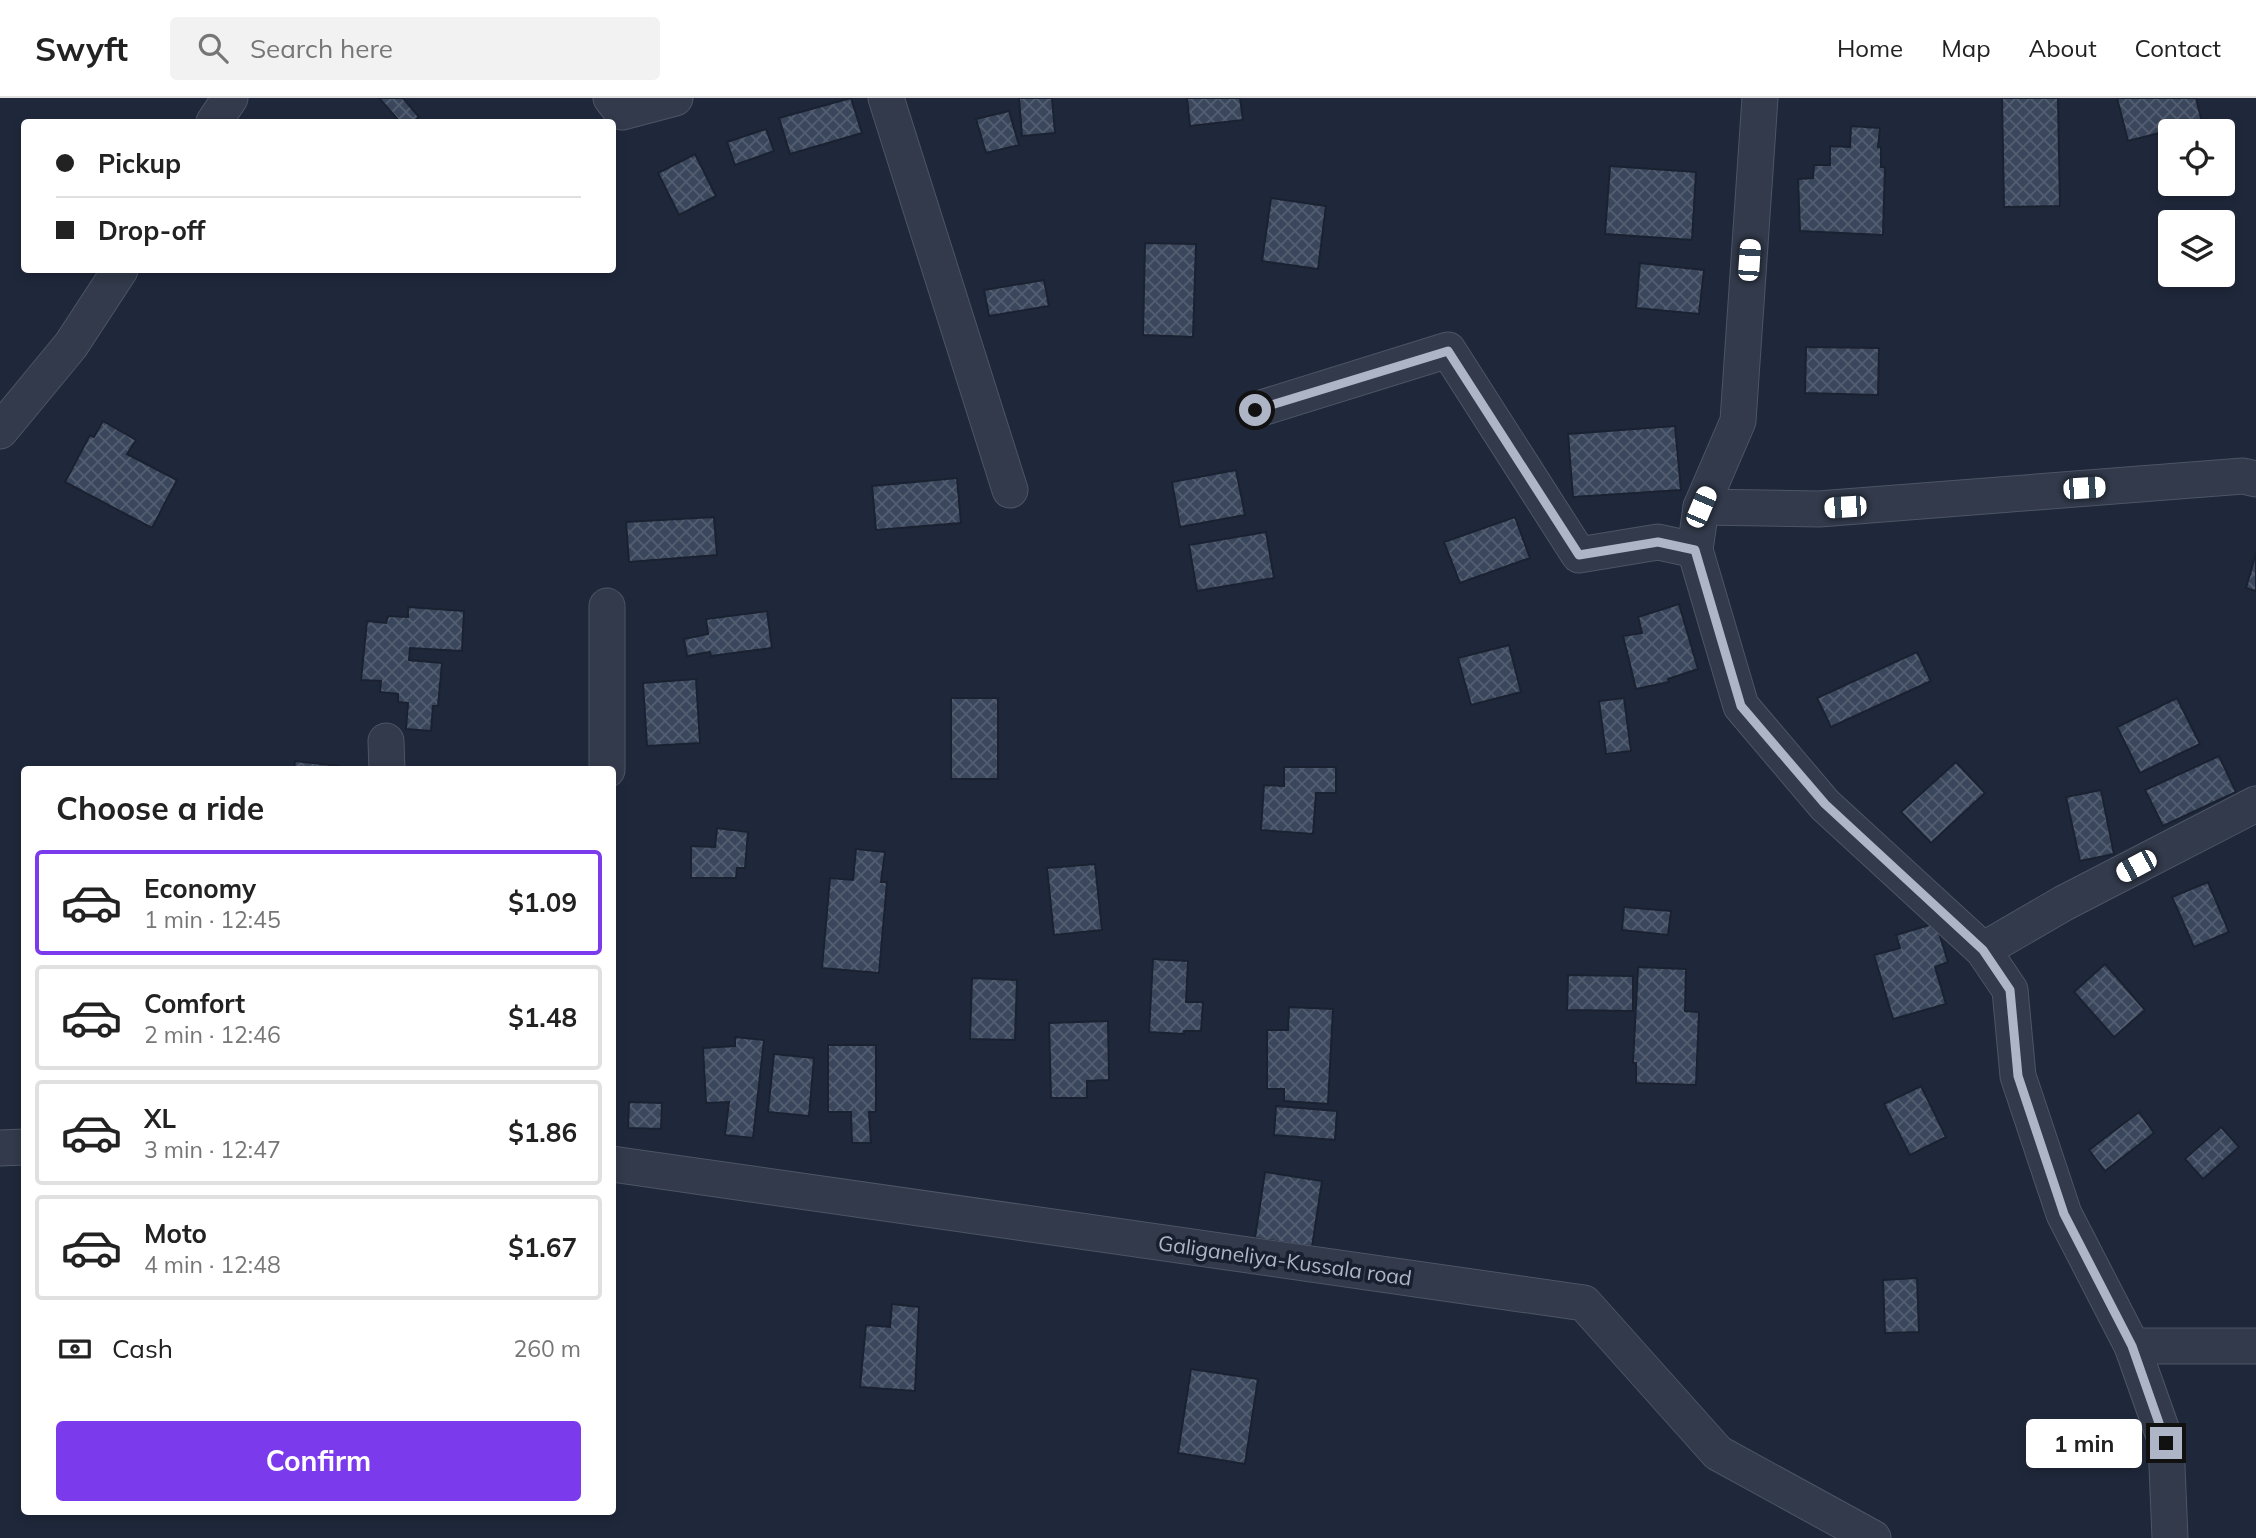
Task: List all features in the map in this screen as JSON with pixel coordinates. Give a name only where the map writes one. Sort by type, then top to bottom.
[{"type":"street","points":[[216,119],[230,98]]},
{"type":"street","points":[[611,98],[622,112],[674,98]]},
{"type":"street","points":[[886,98],[1010,490]]},
{"type":"street","points":[[1760,98],[1738,421],[1701,507],[1695,550],[1741,706],[1825,804],[1983,950],[2010,990],[2018,1076],[2064,1214],[2132,1346],[2166,1443],[2170,1538]]},
{"type":"street","points":[[0,431],[71,345],[118,273]]},
{"type":"street","points":[[1255,410],[1448,351],[1579,555],[1658,542],[1695,550]]},
{"type":"street","points":[[1701,507],[1819,509],[2243,476],[2256,479]]},
{"type":"street","points":[[607,606],[607,766]]},
{"type":"street","points":[[1983,950],[2064,903],[2256,804]]},
{"type":"street","points":[[0,1148],[21,1147]]},
{"type":"street","name":"Galiganeliya-Kussala road","points":[[616,1165],[1584,1303],[1718,1453],[1873,1538]]},
{"type":"street","points":[[2132,1346],[2256,1346]]},
{"type":"building","points":[[379,98],[403,98],[419,117],[397,119]]},
{"type":"building","points":[[851,98],[862,133],[790,154],[779,118]]},
{"type":"building","points":[[1019,98],[1052,98],[1055,133],[1022,136]]},
{"type":"building","points":[[1187,98],[1240,98],[1243,120],[1190,126]]},
{"type":"building","points":[[2002,98],[2058,98],[2060,206],[2004,207]]},
{"type":"building","points":[[2117,98],[2196,98],[2201,119],[2158,119],[2158,133],[2128,141]]},
{"type":"building","points":[[1009,111],[1019,145],[986,153],[976,119]]},
{"type":"building","points":[[1851,126],[1880,128],[1878,147],[1881,147],[1881,167],[1885,167],[1883,235],[1800,231],[1798,179],[1813,178],[1814,165],[1830,165],[1830,146],[1850,147]]},
{"type":"building","points":[[766,129],[774,151],[735,165],[727,142]]},
{"type":"building","points":[[695,154],[716,196],[679,215],[658,173]]},
{"type":"building","points":[[1610,166],[1696,172],[1692,240],[1605,234]]},
{"type":"building","points":[[1271,198],[1326,206],[1318,269],[1262,261]]},
{"type":"building","points":[[1145,243],[1196,244],[1193,337],[1143,335]]},
{"type":"building","points":[[1640,263],[1704,270],[1699,314],[1636,308]]},
{"type":"building","points":[[1044,280],[1049,306],[989,316],[984,290]]},
{"type":"building","points":[[1806,347],[1879,348],[1878,395],[1805,393]]},
{"type":"building","points":[[103,421],[136,440],[127,454],[177,480],[152,528],[65,482],[90,435],[94,437]]},
{"type":"building","points":[[1675,426],[1681,490],[1573,497],[1568,434]]},
{"type":"building","points":[[1236,470],[1245,515],[1180,527],[1172,482]]},
{"type":"building","points":[[957,478],[961,523],[876,530],[872,486]]},
{"type":"building","points":[[714,517],[717,555],[629,562],[626,522]]},
{"type":"building","points":[[1515,517],[1530,558],[1460,583],[1444,542]]},
{"type":"building","points":[[1266,532],[1274,578],[1197,591],[1189,545]]},
{"type":"building","points":[[2256,553],[2256,591],[2246,588]]},
{"type":"building","points":[[1679,604],[1698,669],[1668,679],[1669,682],[1636,689],[1623,636],[1642,633],[1638,617]]},
{"type":"building","points":[[408,607],[464,611],[462,651],[410,648],[409,660],[442,663],[438,706],[433,706],[431,731],[406,729],[408,703],[398,702],[398,694],[380,692],[381,681],[361,680],[367,621],[386,623],[388,616],[408,617]]},
{"type":"building","points":[[767,611],[772,648],[711,656],[710,652],[687,656],[684,639],[708,634],[706,619]]},
{"type":"building","points":[[1509,645],[1521,692],[1471,705],[1458,658]]},
{"type":"building","points":[[1917,652],[1931,681],[1831,727],[1817,698]]},
{"type":"building","points":[[696,679],[700,743],[647,746],[643,683]]},
{"type":"building","points":[[951,698],[998,698],[998,779],[951,779]]},
{"type":"building","points":[[1624,698],[1631,751],[1606,754],[1599,701]]},
{"type":"building","points":[[2177,698],[2200,744],[2140,773],[2117,727]]},
{"type":"building","points":[[2219,756],[2236,792],[2163,826],[2145,790]]},
{"type":"building","points":[[295,761],[339,766],[294,766]]},
{"type":"building","points":[[1956,762],[1985,793],[1931,843],[1901,812]]},
{"type":"building","points":[[1284,767],[1336,767],[1336,793],[1316,793],[1313,834],[1261,830],[1264,785],[1284,786]]},
{"type":"building","points":[[2101,790],[2114,854],[2080,861],[2066,797]]},
{"type":"building","points":[[717,828],[748,832],[745,868],[737,868],[736,878],[691,878],[691,846],[715,847]]},
{"type":"building","points":[[856,849],[885,852],[881,882],[887,882],[879,973],[822,968],[830,878],[853,880]]},
{"type":"building","points":[[1095,864],[1102,930],[1054,935],[1047,868]]},
{"type":"building","points":[[2208,882],[2229,932],[2194,947],[2172,897]]},
{"type":"building","points":[[1624,907],[1671,911],[1668,935],[1622,930]]},
{"type":"building","points":[[1936,923],[1948,962],[1935,967],[1946,1004],[1893,1019],[1874,955],[1900,948],[1896,935]]},
{"type":"building","points":[[1153,959],[1188,961],[1186,1002],[1203,1002],[1201,1031],[1184,1031],[1184,1034],[1149,1032]]},
{"type":"building","points":[[2105,964],[2145,1010],[2114,1037],[2074,992]]},
{"type":"building","points":[[1638,967],[1686,969],[1685,1011],[1699,1012],[1696,1085],[1636,1083],[1636,1063],[1633,1063]]},
{"type":"building","points":[[1568,975],[1633,976],[1633,1011],[1567,1010]]},
{"type":"building","points":[[972,978],[1017,980],[1015,1040],[970,1039]]},
{"type":"building","points":[[1289,1007],[1333,1009],[1328,1104],[1284,1101],[1284,1089],[1267,1089],[1267,1030],[1288,1030]]},
{"type":"building","points":[[1108,1021],[1109,1080],[1087,1081],[1087,1098],[1051,1098],[1049,1023]]},
{"type":"building","points":[[735,1037],[764,1040],[753,1138],[725,1135],[729,1102],[706,1103],[703,1048],[735,1046]]},
{"type":"building","points":[[828,1045],[876,1045],[876,1112],[869,1112],[871,1143],[852,1143],[851,1112],[828,1112]]},
{"type":"building","points":[[774,1054],[814,1058],[809,1116],[768,1112]]},
{"type":"building","points":[[1921,1086],[1946,1137],[1910,1155],[1884,1104]]},
{"type":"building","points":[[629,1102],[662,1103],[661,1129],[628,1128]]},
{"type":"building","points":[[1276,1106],[1337,1111],[1335,1140],[1274,1135]]},
{"type":"building","points":[[2139,1112],[2154,1133],[2105,1171],[2089,1150]]},
{"type":"building","points":[[2221,1127],[2239,1147],[2203,1179],[2185,1159]]},
{"type":"building","points":[[1265,1172],[1322,1181],[1312,1247],[1255,1238]]},
{"type":"building","points":[[1917,1278],[1919,1332],[1885,1333],[1883,1280]]},
{"type":"building","points":[[892,1304],[919,1307],[915,1391],[860,1387],[866,1325],[890,1327]]},
{"type":"building","points":[[1191,1369],[1258,1379],[1245,1464],[1178,1453]]},
{"type":"route","points":[[1255,410],[1448,351],[1579,555],[1658,542],[1695,550],[1741,706],[1825,804],[1983,950],[2010,990],[2018,1076],[2064,1214],[2132,1346],[2166,1443]]}]
